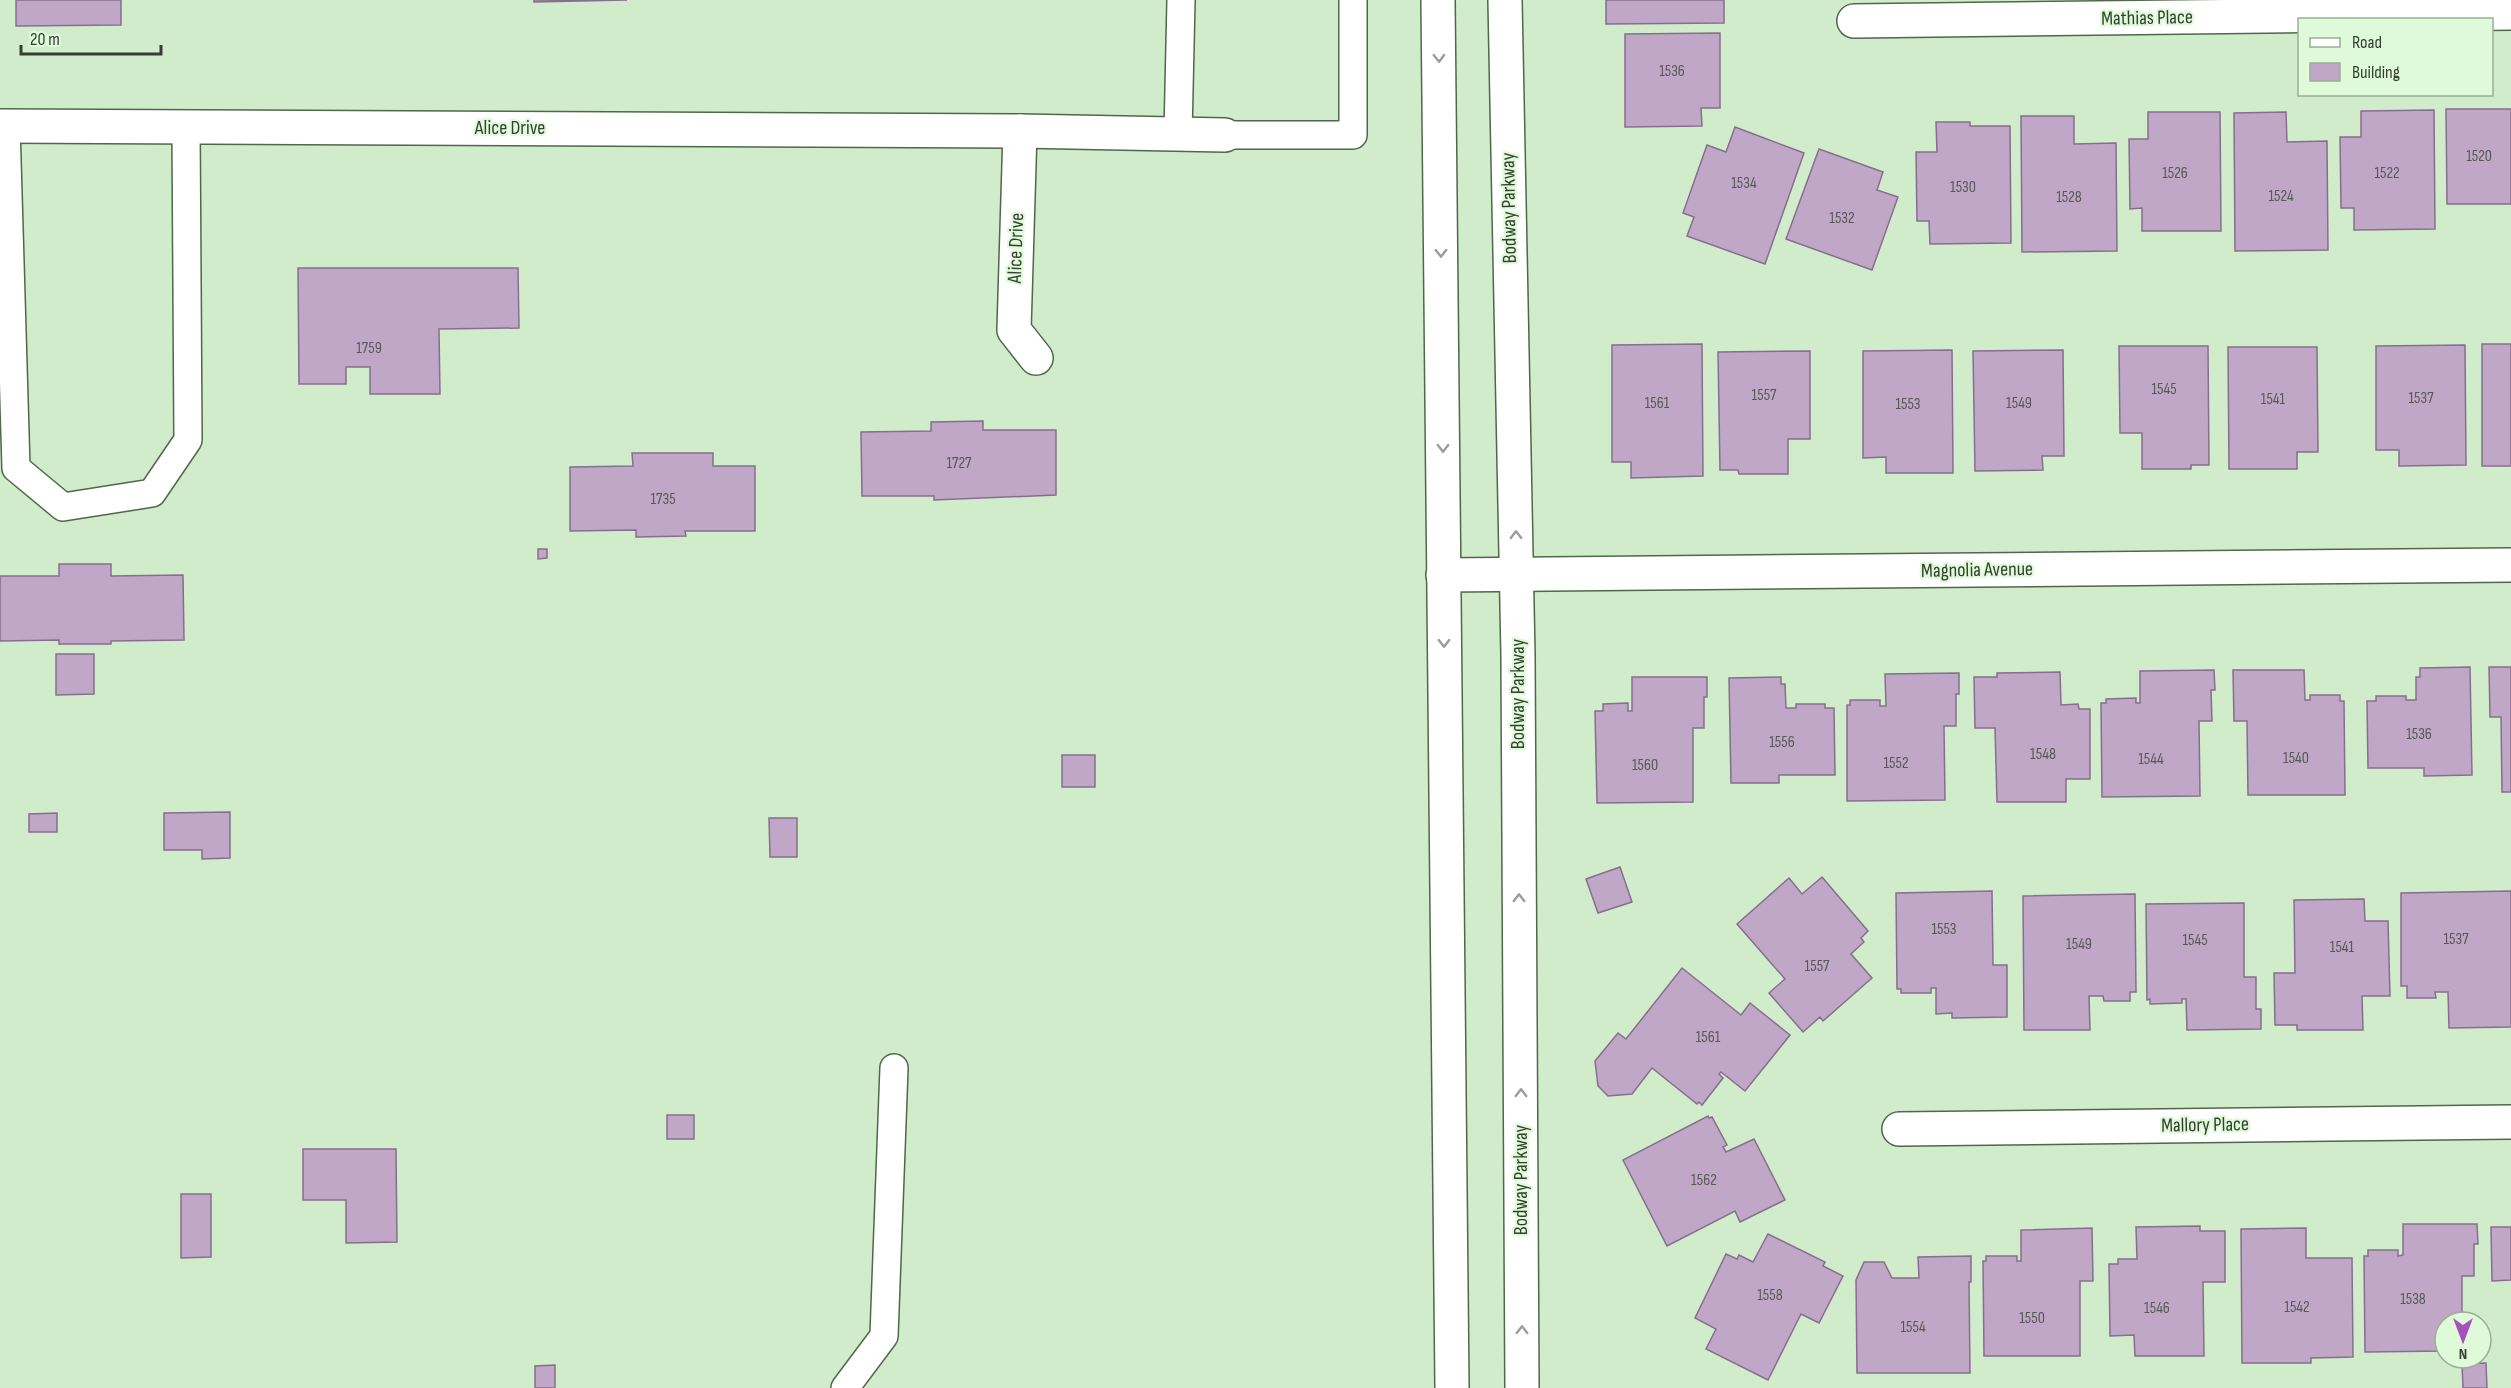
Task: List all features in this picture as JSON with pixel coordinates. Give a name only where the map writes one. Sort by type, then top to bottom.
[{"type":"street","points":[[1438,0],[1452,1388]]},
{"type":"street","name":"Bodway Parkway","points":[[1505,0],[1517,574],[1522,1388]]},
{"type":"street","name":"Mathias Place","points":[[1854,21],[2511,13]]},
{"type":"street","name":"Alice Drive","points":[[3,126],[1020,131],[1225,135]]},
{"type":"street","name":"Alice Drive","points":[[1020,131],[1014,330],[1036,358]]},
{"type":"street","name":"Magnolia Avenue","points":[[1443,575],[2511,565]]},
{"type":"street","name":"Mallory Place","points":[[1899,1129],[2511,1122]]},
{"type":"lane","points":[[1178,134],[1181,0]]},
{"type":"lane","points":[[1225,135],[1353,135],[1353,0]]},
{"type":"lane","points":[[3,126],[16,468],[63,507],[152,493],[188,440],[186,126]]},
{"type":"lane","points":[[845,1388],[885,1336],[894,1068]]},
{"type":"building","points":[[16,0],[121,0],[121,25],[16,26]]},
{"type":"building","points":[[534,0],[627,0],[534,2]]},
{"type":"building","points":[[1606,0],[1724,0],[1724,23],[1606,24]]},
{"type":"building","points":[[1720,33],[1720,108],[1701,108],[1702,126],[1625,127],[1625,34]]},
{"type":"building","points":[[2446,109],[2511,109],[2511,204],[2447,204]]},
{"type":"building","points":[[2434,110],[2435,229],[2354,230],[2354,208],[2341,208],[2340,137],[2361,137],[2361,111]]},
{"type":"building","points":[[2148,112],[2220,112],[2221,231],[2142,231],[2142,208],[2130,209],[2129,139],[2148,139]]},
{"type":"building","points":[[2286,112],[2287,142],[2327,141],[2328,250],[2235,251],[2234,113]]},
{"type":"building","points":[[2021,116],[2074,116],[2074,144],[2116,143],[2117,251],[2022,252]]},
{"type":"building","points":[[1936,122],[1970,122],[1970,126],[2010,126],[2011,243],[1930,244],[1929,221],[1917,221],[1916,152],[1937,152]]},
{"type":"building","points":[[1735,127],[1804,153],[1765,264],[1687,236],[1694,217],[1683,213],[1707,145],[1726,152]]},
{"type":"building","points":[[1819,149],[1883,172],[1877,190],[1898,197],[1872,270],[1786,239]]},
{"type":"building","points":[[298,268],[518,268],[519,328],[439,329],[440,394],[370,394],[370,367],[346,367],[346,384],[299,384]]},
{"type":"building","points":[[1702,344],[1703,476],[1631,478],[1631,462],[1612,462],[1612,345]]},
{"type":"building","points":[[2482,344],[2511,344],[2511,466],[2482,466]]},
{"type":"building","points":[[2465,345],[2466,465],[2399,466],[2399,450],[2376,450],[2376,346]]},
{"type":"building","points":[[2119,346],[2208,346],[2209,465],[2191,465],[2191,469],[2142,469],[2142,433],[2120,433]]},
{"type":"building","points":[[2228,347],[2317,347],[2318,452],[2297,452],[2297,469],[2229,469]]},
{"type":"building","points":[[1952,350],[1953,473],[1886,473],[1886,457],[1863,458],[1863,351]]},
{"type":"building","points":[[2063,350],[2064,456],[2042,456],[2043,470],[1975,471],[1973,351]]},
{"type":"building","points":[[1810,351],[1810,439],[1788,439],[1788,474],[1739,474],[1738,470],[1720,470],[1718,352]]},
{"type":"building","points":[[983,421],[983,430],[1056,430],[1056,495],[934,500],[934,496],[862,496],[861,432],[931,431],[931,422]]},
{"type":"building","points":[[632,453],[713,453],[713,466],[755,466],[755,531],[685,531],[686,536],[636,537],[636,530],[570,531],[570,467],[633,466]]},
{"type":"building","points":[[538,549],[547,549],[547,558],[538,559]]},
{"type":"building","points":[[59,564],[111,564],[111,576],[183,575],[184,640],[111,641],[111,644],[59,644],[59,640],[0,641],[0,576],[59,576]]},
{"type":"building","points":[[56,654],[94,654],[94,694],[56,695]]},
{"type":"building","points":[[2470,667],[2472,775],[2424,776],[2424,768],[2368,768],[2367,701],[2376,701],[2376,696],[2406,696],[2406,700],[2416,700],[2416,677],[2420,677],[2420,668]]},
{"type":"building","points":[[2489,667],[2511,667],[2511,792],[2502,792],[2501,717],[2490,717]]},
{"type":"building","points":[[2214,670],[2215,690],[2211,690],[2212,721],[2199,721],[2200,796],[2102,797],[2101,703],[2106,703],[2106,699],[2136,698],[2136,703],[2140,703],[2140,671]]},
{"type":"building","points":[[2233,670],[2304,670],[2305,700],[2310,700],[2310,695],[2340,695],[2340,701],[2344,701],[2345,795],[2248,795],[2247,721],[2234,721]]},
{"type":"building","points":[[2060,672],[2061,705],[2078,704],[2079,709],[2090,709],[2090,779],[2066,779],[2066,802],[1997,802],[1995,728],[1975,728],[1974,677],[1997,677],[1997,673]]},
{"type":"building","points":[[1959,673],[1959,694],[1956,694],[1956,726],[1944,726],[1945,800],[1847,801],[1847,705],[1850,705],[1850,700],[1880,700],[1880,706],[1886,706],[1885,674]]},
{"type":"building","points":[[1632,677],[1707,677],[1707,697],[1704,697],[1704,728],[1693,728],[1693,802],[1597,803],[1595,711],[1603,711],[1603,704],[1628,703],[1628,711],[1632,711]]},
{"type":"building","points":[[1781,677],[1781,684],[1785,684],[1786,708],[1796,708],[1796,704],[1825,704],[1825,708],[1834,708],[1835,775],[1779,775],[1779,783],[1731,783],[1729,678]]},
{"type":"building","points":[[1062,755],[1095,755],[1095,787],[1062,787]]},
{"type":"building","points":[[230,812],[230,858],[202,859],[202,850],[164,850],[164,813]]},
{"type":"building","points":[[57,813],[57,832],[29,832],[29,814]]},
{"type":"building","points":[[769,818],[797,818],[797,857],[770,857]]},
{"type":"building","points":[[1620,867],[1632,902],[1598,913],[1586,879]]},
{"type":"building","points":[[1822,877],[1868,931],[1861,938],[1864,942],[1851,954],[1872,978],[1823,1021],[1820,1017],[1803,1032],[1769,993],[1785,979],[1737,924],[1789,878],[1802,894]]},
{"type":"building","points":[[1992,891],[1993,965],[2007,965],[2007,1017],[1952,1018],[1952,1013],[1936,1014],[1936,988],[1931,988],[1931,993],[1901,993],[1901,989],[1897,989],[1896,893]]},
{"type":"building","points":[[2511,891],[2511,1027],[2449,1028],[2448,992],[2435,992],[2436,998],[2407,998],[2407,986],[2401,986],[2401,893]]},
{"type":"building","points":[[2135,894],[2136,992],[2130,992],[2130,1001],[2104,1001],[2103,996],[2089,996],[2090,1030],[2024,1030],[2023,896]]},
{"type":"building","points":[[2364,899],[2365,921],[2388,921],[2390,996],[2362,996],[2363,1030],[2297,1030],[2297,1025],[2275,1025],[2274,973],[2295,973],[2294,900]]},
{"type":"building","points":[[2244,903],[2244,977],[2256,977],[2256,1009],[2261,1009],[2261,1029],[2187,1030],[2186,999],[2182,999],[2182,1003],[2150,1004],[2150,999],[2147,1000],[2146,904]]},
{"type":"building","points":[[1682,968],[1741,1015],[1750,1003],[1790,1035],[1745,1091],[1721,1072],[1719,1074],[1723,1078],[1702,1105],[1699,1102],[1697,1104],[1652,1068],[1632,1094],[1608,1096],[1598,1086],[1595,1061],[1618,1033],[1626,1039]]},
{"type":"building","points":[[667,1115],[694,1115],[694,1139],[667,1139]]},
{"type":"building","points":[[1708,1116],[1712,1117],[1727,1145],[1723,1147],[1726,1152],[1754,1139],[1785,1200],[1740,1222],[1735,1211],[1667,1246],[1623,1160]]},
{"type":"building","points":[[303,1149],[396,1149],[397,1242],[346,1243],[346,1200],[303,1200]]},
{"type":"building","points":[[181,1194],[211,1194],[211,1257],[181,1258]]},
{"type":"building","points":[[2403,1224],[2477,1224],[2478,1244],[2474,1244],[2474,1276],[2462,1276],[2462,1310],[2433,1310],[2433,1351],[2365,1352],[2364,1256],[2368,1256],[2368,1250],[2398,1250],[2398,1256],[2403,1255]]},
{"type":"building","points":[[2200,1226],[2200,1231],[2225,1231],[2225,1282],[2203,1282],[2204,1356],[2135,1356],[2134,1335],[2110,1336],[2109,1264],[2118,1264],[2118,1259],[2137,1259],[2136,1227]]},
{"type":"building","points":[[2491,1227],[2511,1227],[2511,1280],[2492,1281]]},
{"type":"building","points":[[2092,1228],[2093,1281],[2080,1281],[2080,1356],[1984,1356],[1983,1261],[1986,1261],[1986,1256],[2017,1256],[2017,1261],[2021,1261],[2021,1230]]},
{"type":"building","points":[[2306,1228],[2306,1258],[2352,1258],[2353,1357],[2311,1358],[2311,1363],[2242,1363],[2241,1229]]},
{"type":"building","points":[[1768,1234],[1825,1262],[1823,1266],[1843,1276],[1819,1323],[1801,1314],[1768,1380],[1706,1349],[1716,1329],[1695,1318],[1726,1254],[1737,1259],[1739,1255],[1753,1262]]},
{"type":"building","points":[[1971,1256],[1970,1373],[1857,1373],[1856,1280],[1864,1262],[1884,1262],[1892,1278],[1919,1278],[1918,1257]]},
{"type":"building","points":[[555,1365],[555,1388],[535,1388],[535,1366]]},
{"type":"building","points":[[2462,1370],[2486,1370],[2487,1388],[2463,1388]]}]
